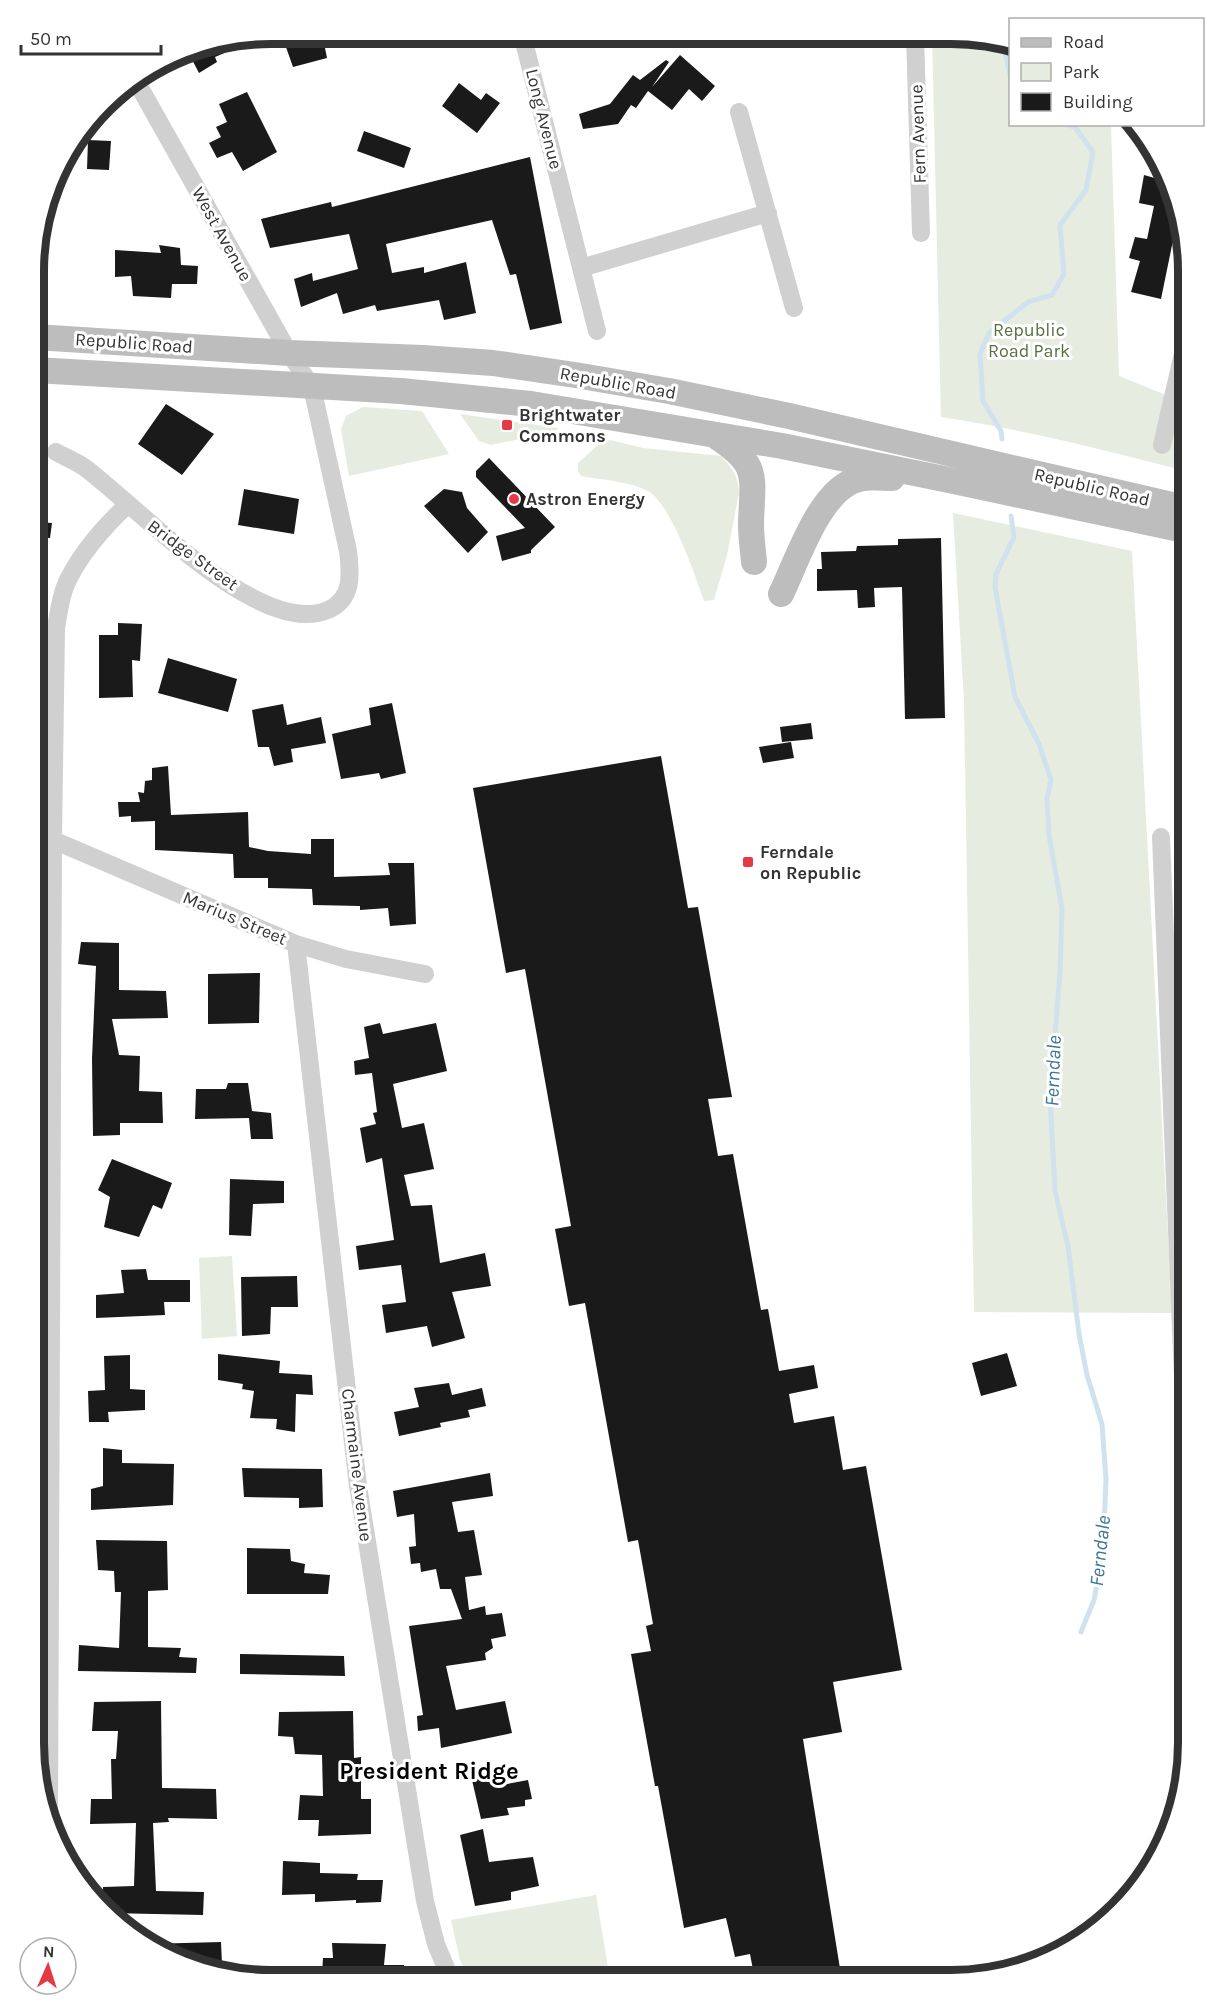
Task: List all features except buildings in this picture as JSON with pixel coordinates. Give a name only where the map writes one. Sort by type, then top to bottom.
[{"type":"main road","name":"Republic Road","points":[[44,339],[289,353],[423,358],[493,363],[575,375],[669,391],[808,421],[1178,506]]},
{"type":"main road","name":"Republic Road","points":[[44,371],[419,392],[531,404],[713,435],[949,480],[1178,529]]},
{"type":"main road","points":[[713,435],[743,457],[753,480],[751,525],[754,562]]},
{"type":"main road","points":[[781,594],[821,511],[830,498],[848,483],[875,477],[949,480]]},
{"type":"street","name":"Long Avenue","points":[[525,44],[597,330]]},
{"type":"street","name":"Fern Avenue","points":[[915,44],[921,233]]},
{"type":"street","name":"West Avenue","points":[[137,87],[289,353],[312,387]]},
{"type":"street","points":[[739,112],[794,308]]},
{"type":"street","points":[[581,268],[768,213]]},
{"type":"street","points":[[1162,445],[1178,375]]},
{"type":"street","name":"Bridge Street","points":[[56,452],[83,466],[182,551],[221,579],[248,595],[280,609],[321,613],[339,605],[348,590],[350,572],[312,387]]},
{"type":"street","points":[[49,1793],[56,628],[68,579],[80,558],[108,523],[127,505]]},
{"type":"street","points":[[1161,837],[1178,1114]]},
{"type":"street","name":"Marius Street","points":[[53,840],[296,944],[345,958],[425,974]]},
{"type":"street","name":"Charmaine Avenue","points":[[296,944],[358,1486],[424,1901],[436,1944],[447,1970]]},
{"type":"green space","name":"Republic Road Park","points":[[932,44],[981,45],[1009,51],[1009,126],[1111,126],[1119,376],[1178,399],[1178,469],[1066,441],[941,417]]},
{"type":"green space","points":[[363,407],[422,411],[449,454],[349,476],[341,429],[346,416]]},
{"type":"green space","points":[[460,414],[558,428],[549,438],[529,437],[491,445],[479,441]]},
{"type":"green space","points":[[610,440],[643,448],[721,456],[732,469],[738,482],[739,493],[727,555],[714,600],[704,601],[681,541],[657,498],[648,491],[632,485],[581,476],[578,463],[598,445]]},
{"type":"green space","points":[[953,513],[1132,551],[1172,1313],[974,1312],[964,702]]},
{"type":"green space","points":[[232,1256],[237,1336],[202,1339],[199,1258]]},
{"type":"green space","points":[[596,1895],[608,1970],[464,1970],[451,1920]]},
{"type":"waterway","name":"Ferndale","points":[[1005,50],[1009,70]]},
{"type":"waterway","name":"Ferndale","points":[[1002,439],[1001,431],[983,401],[980,354],[989,333],[1028,302],[1052,295],[1064,274],[1060,225],[1086,190],[1093,152],[1075,127],[1071,126]]},
{"type":"waterway","name":"Ferndale","points":[[1011,516],[1014,537],[996,574],[995,587],[1015,697],[1039,744],[1051,780],[1047,799],[1049,835],[1062,909],[1060,973],[1050,1096],[1055,1191],[1068,1246],[1079,1334],[1087,1375],[1102,1424],[1106,1479],[1103,1553],[1094,1600],[1081,1632]]},
{"type":"place","name":"Brightwater Commons","points":[[507,425]]},
{"type":"place","name":"Astron Energy","points":[[514,499]]},
{"type":"place","name":"Ferndale on Republic","points":[[748,862]]},
{"type":"district","name":"President Ridge","points":[[429,1771]]}]
